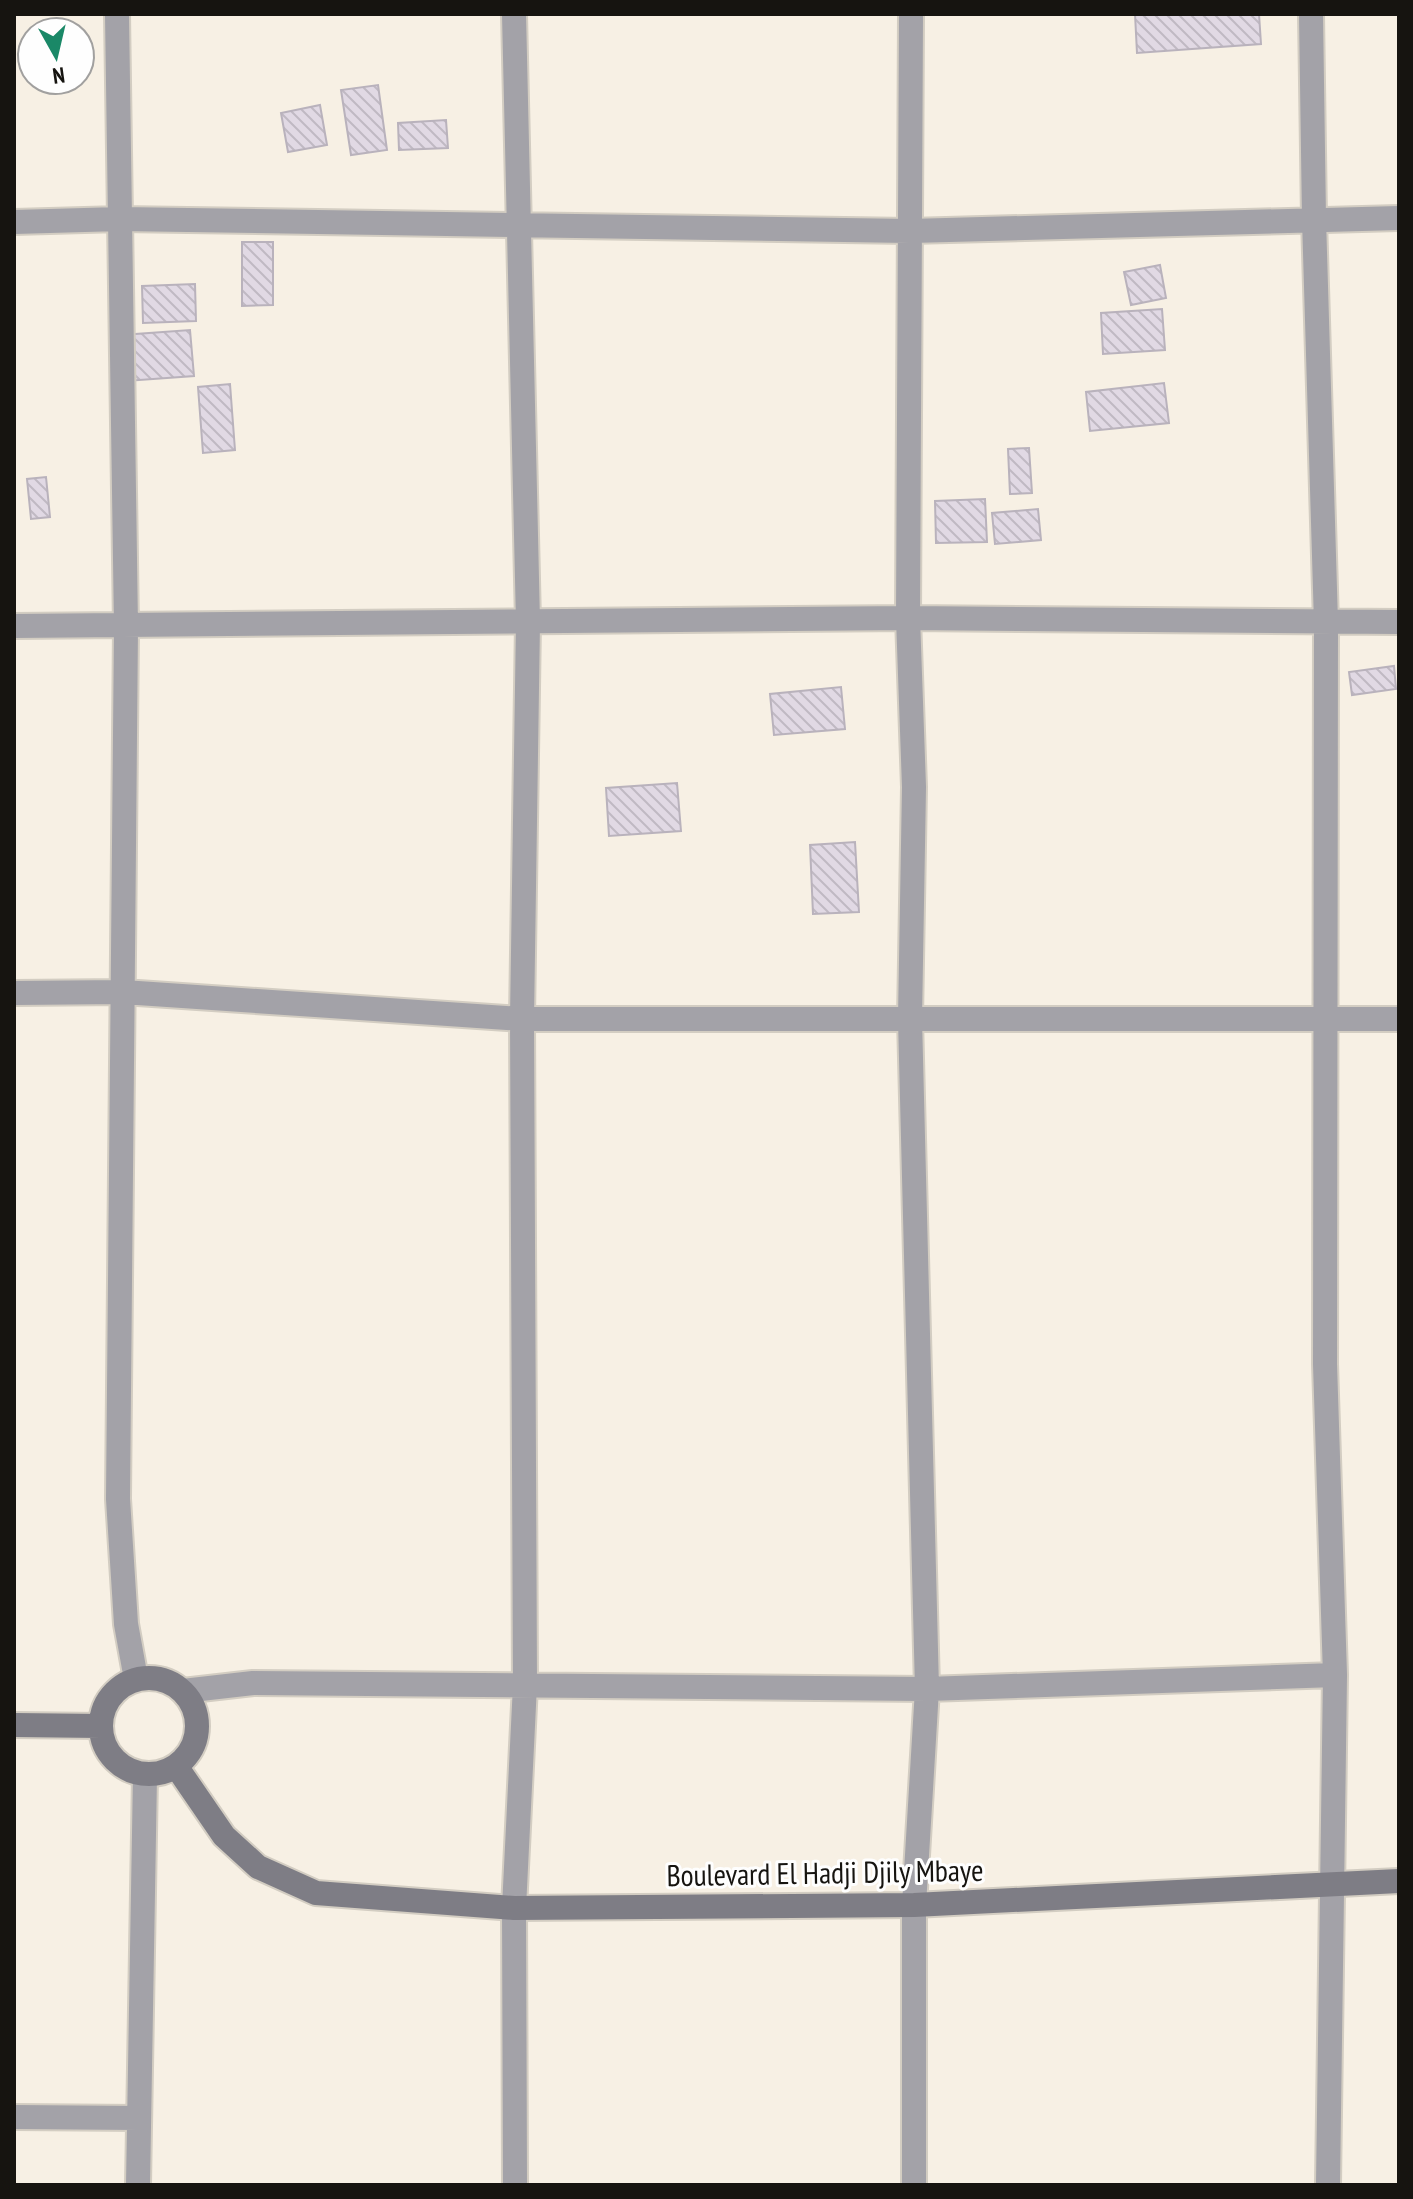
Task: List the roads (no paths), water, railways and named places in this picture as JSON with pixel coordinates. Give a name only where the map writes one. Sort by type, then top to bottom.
[{"type":"main road","points":[[153,1678],[169,1681],[183,1691],[193,1704],[198,1729],[190,1753],[176,1766],[159,1774],[145,1775],[121,1766],[105,1746],[101,1726],[105,1705],[113,1694],[136,1679],[153,1678]]},
{"type":"main road","points":[[14,1725],[101,1726]]},
{"type":"main road","name":"Boulevard El Hadji Djily Mbaye","points":[[176,1766],[224,1836],[258,1867],[316,1893],[514,1908],[914,1905],[1399,1881]]},
{"type":"street","points":[[117,14],[126,627],[118,1499],[126,1624],[136,1679]]},
{"type":"street","points":[[514,14],[528,622],[522,1019],[525,1685],[514,1908],[515,2185]]},
{"type":"street","points":[[911,14],[908,618],[914,787],[910,1019],[927,1689],[914,1905],[914,2185]]},
{"type":"street","points":[[1311,14],[1326,623],[1325,1364],[1335,1675],[1328,2185]]},
{"type":"street","points":[[14,222],[120,219],[910,231],[1399,218]]},
{"type":"street","points":[[14,626],[908,618],[1399,622]]},
{"type":"street","points":[[14,993],[123,992],[522,1019],[1399,1019]]},
{"type":"street","points":[[183,1691],[253,1683],[927,1689],[1335,1675]]},
{"type":"street","points":[[138,2185],[145,1775]]},
{"type":"street","points":[[14,2117],[139,2118]]}]
